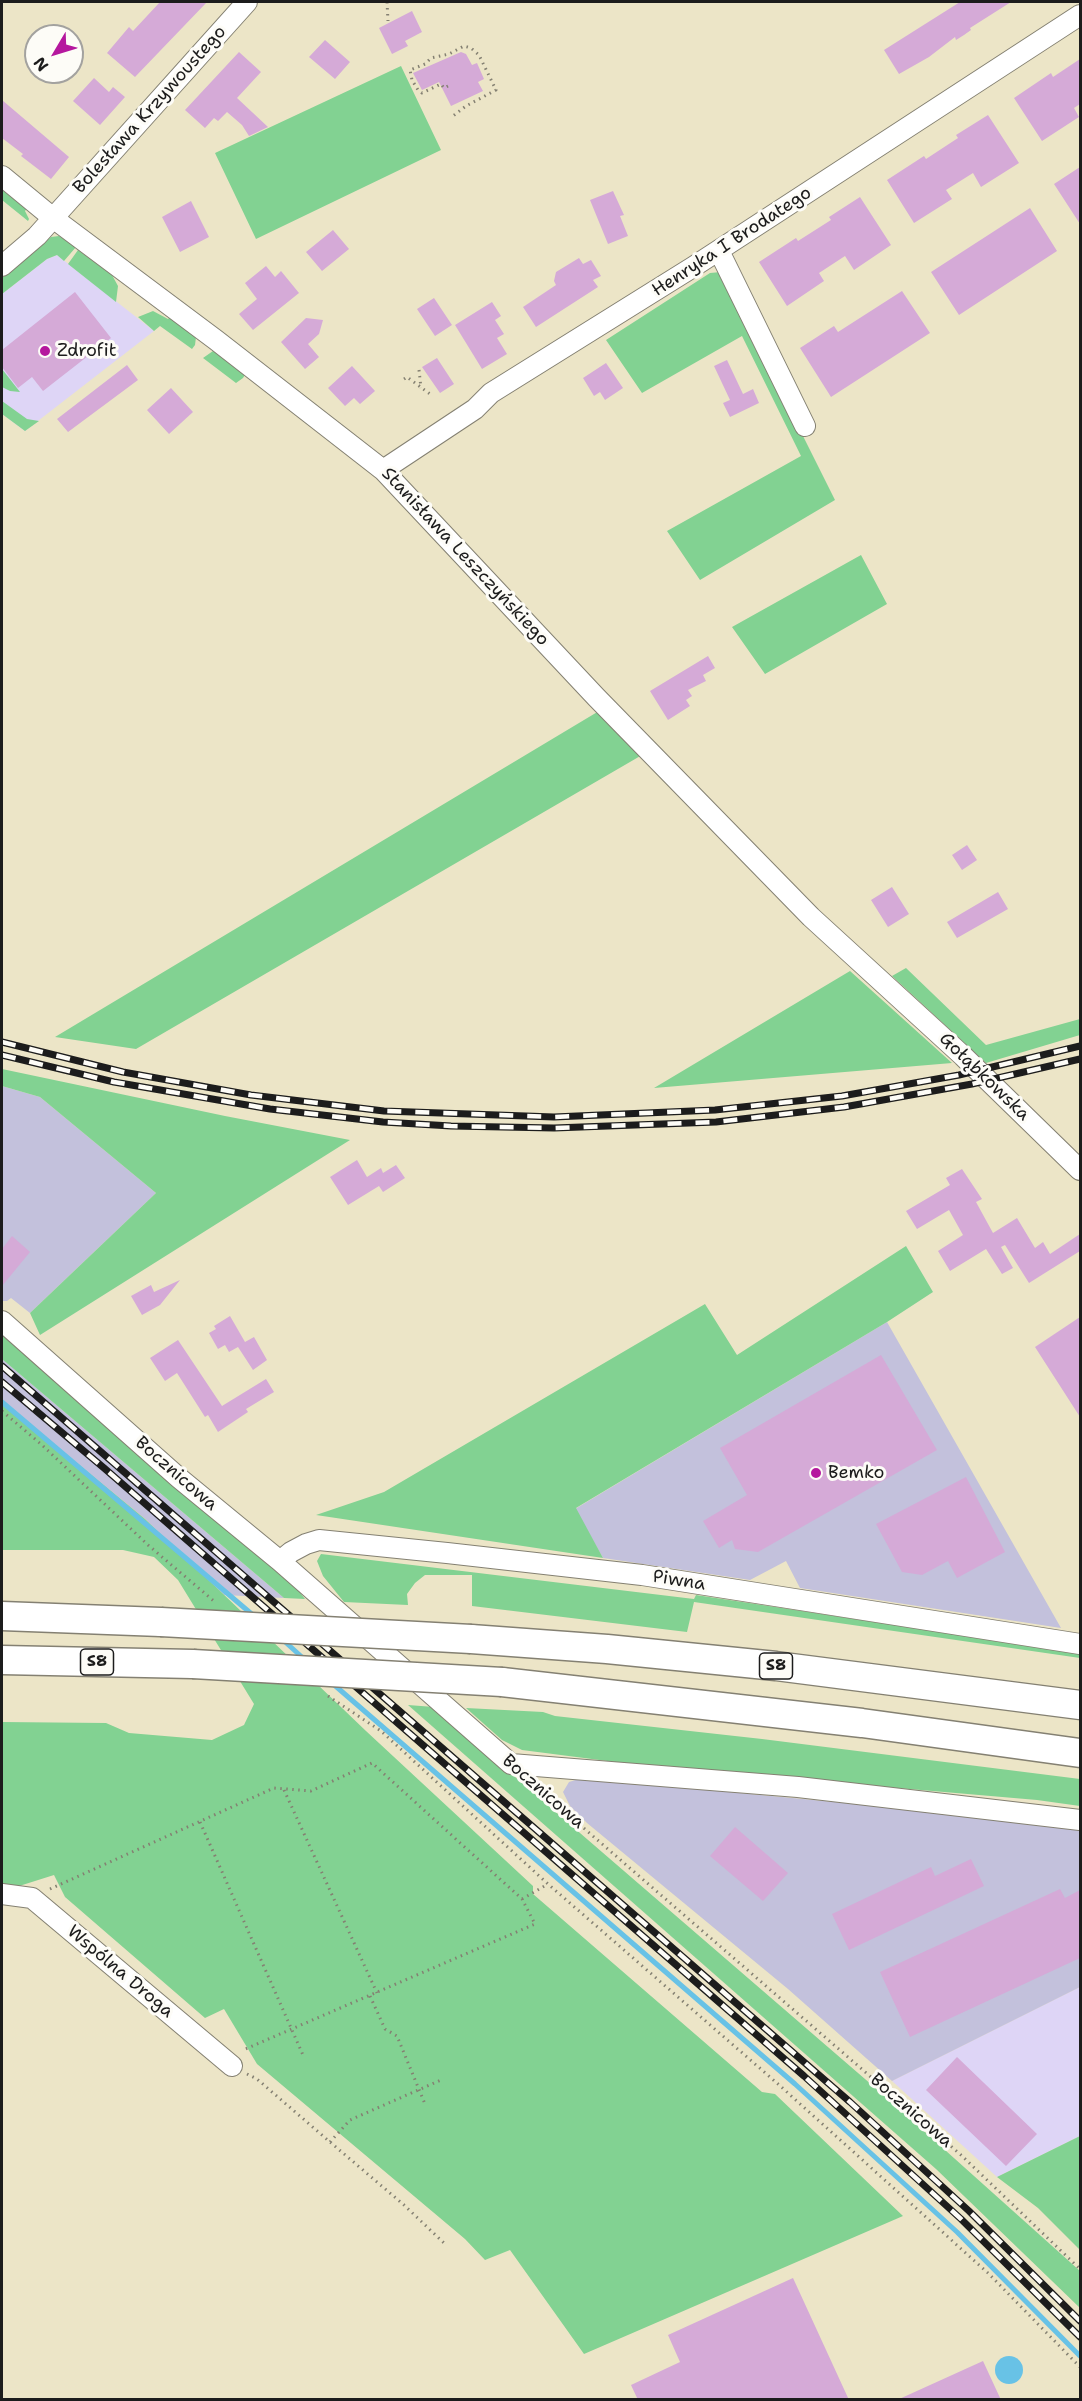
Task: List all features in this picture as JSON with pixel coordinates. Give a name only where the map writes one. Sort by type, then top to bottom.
[{"type":"highway","name":"S8","points":[[2,1617],[161,1622],[471,1639],[606,1649],[776,1666],[1080,1705]]},
{"type":"highway","name":"S8","points":[[2,1660],[193,1664],[502,1682],[839,1721],[1080,1753]]},
{"type":"street","name":"Bolesława Krzywoustego","points":[[2,266],[30,243],[247,2]]},
{"type":"street","name":"Henryka I Brodatego","points":[[383,470],[475,409],[491,393],[719,251],[1080,15]]},
{"type":"street","name":"Stanisława Leszczyńskiego","points":[[2,176],[53,218],[216,340],[383,470],[596,697],[811,917],[886,986]]},
{"type":"street","points":[[719,251],[805,426]]},
{"type":"street","name":"Gołąbkowska","points":[[886,986],[963,1056],[1080,1170]]},
{"type":"street","name":"Bocznicowa","points":[[2,1321],[179,1478],[280,1561],[511,1764]]},
{"type":"street","name":"Piwna","points":[[280,1561],[291,1552],[319,1540],[447,1553],[642,1575],[1080,1644]]},
{"type":"street","points":[[511,1764],[798,1788],[1080,1820]]},
{"type":"street","points":[[2,1894],[32,1898]]},
{"type":"street","name":"Wspólna Droga","points":[[32,1898],[227,2063]]},
{"type":"path","points":[[387,2],[388,21]]},
{"type":"path","points":[[448,86],[444,88],[441,84],[422,93],[412,80],[410,70],[425,64],[431,58],[449,54],[456,48],[464,46],[471,48],[479,55],[496,90],[466,106],[453,116]]},
{"type":"path","points":[[419,370],[421,388]]},
{"type":"path","points":[[404,379],[407,377],[430,394]]},
{"type":"path","points":[[32,1898],[274,1788],[310,1791],[372,1763],[522,1899],[535,1924],[292,2029],[227,2063]]},
{"type":"path","name":"Bocznicowa","points":[[511,1764],[962,2155],[1080,2269]]},
{"type":"path","points":[[283,1789],[377,1993]]},
{"type":"path","points":[[200,1822],[303,2055]]},
{"type":"path","points":[[522,1899],[548,1884],[778,2084],[971,2257],[1080,2367]]},
{"type":"path","points":[[370,1996],[385,2029],[396,2036],[425,2104]]},
{"type":"path","points":[[227,2063],[257,2079],[404,2205],[445,2244]]},
{"type":"path","points":[[330,2142],[350,2120],[441,2080]]},
{"type":"shaded area","points":[[57,255],[154,331],[25,431],[2,414],[2,294],[47,259]]},
{"type":"shaded area","points":[[2,1086],[40,1097],[156,1193],[30,1313],[11,1298],[2,1301]]},
{"type":"shaded area","points":[[887,1322],[1061,1628],[800,1588],[786,1561],[750,1580],[603,1558],[575,1509]]},
{"type":"shaded area","points":[[2,1359],[284,1598],[224,1595],[145,1519],[2,1401]]},
{"type":"shaded area","points":[[582,1778],[929,1811],[1080,1830],[1080,1987],[892,2081],[788,1989],[587,1823],[570,1806],[563,1792],[569,1782]]},
{"type":"shaded area","points":[[1080,1987],[1080,2136],[997,2177],[892,2081]]},
{"type":"green space","points":[[401,66],[441,150],[256,239],[215,153]]},
{"type":"green space","points":[[2,186],[28,207],[25,211],[28,221],[2,200]]},
{"type":"green space","points":[[59,236],[76,247],[64,261],[57,255],[47,259],[2,294],[2,278],[51,237]]},
{"type":"green space","points":[[78,250],[112,275],[118,286],[116,302],[68,264]]},
{"type":"green space","points":[[721,272],[835,500],[700,580],[667,531],[801,456],[742,336],[642,393],[606,340],[710,273]]},
{"type":"green space","points":[[153,311],[168,319],[170,317],[196,337],[192,349],[160,326],[154,331],[138,317]]},
{"type":"green space","points":[[213,351],[246,373],[243,378],[236,383],[203,358]]},
{"type":"green space","points":[[2,369],[20,392],[2,387]]},
{"type":"green space","points":[[2,401],[27,419],[39,421],[25,431],[2,414]]},
{"type":"green space","points":[[861,555],[887,604],[765,674],[732,627]]},
{"type":"green space","points":[[599,711],[642,755],[136,1049],[55,1037]]},
{"type":"green space","points":[[906,968],[986,1045],[1080,1019],[1080,1035],[986,1063],[892,976]]},
{"type":"green space","points":[[850,971],[952,1063],[654,1088]]},
{"type":"green space","points":[[2,1069],[350,1140],[40,1335],[30,1313],[156,1193],[40,1097],[2,1086]]},
{"type":"green space","points":[[906,1246],[933,1292],[887,1322],[576,1508],[603,1558],[316,1515],[384,1492],[705,1304],[737,1355]]},
{"type":"green space","points":[[2,1332],[296,1587],[305,1599],[284,1598],[2,1359]]},
{"type":"green space","points":[[2,1401],[145,1519],[366,1731],[533,1886],[533,1894],[762,2092],[775,2094],[903,2216],[584,2354],[510,2250],[485,2260],[465,2239],[257,2064],[224,2009],[205,2018],[65,1897],[54,1875],[16,1887],[2,1887],[2,1722],[106,1723],[129,1733],[212,1740],[244,1725],[254,1704],[178,1580],[154,1557],[123,1550],[2,1550]]},
{"type":"green space","points":[[321,1554],[694,1599],[696,1595],[1080,1653],[1080,1658],[694,1602],[687,1632],[472,1606],[472,1575],[425,1575],[407,1594],[408,1605],[344,1602],[323,1576],[317,1561]]},
{"type":"green space","points":[[408,1705],[434,1707],[887,2098],[1080,2271],[1080,2308],[936,2169]]},
{"type":"green space","points":[[466,1708],[543,1712],[555,1716],[762,1739],[1080,1779],[1080,1806],[1037,1800],[654,1767],[522,1750],[502,1740]]},
{"type":"green space","points":[[1080,2136],[1080,2250],[1038,2208],[997,2177]]},
{"type":"water","points":[[1009,2356],[1019,2360],[1023,2370],[1019,2380],[1009,2384],[999,2380],[995,2370],[999,2360]]},
{"type":"building","points":[[160,2],[207,2],[135,77],[107,53],[129,27],[133,31]]},
{"type":"building","points":[[960,2],[1011,2],[970,28],[971,30],[964,35],[956,40],[955,37],[929,57],[899,74],[884,50]]},
{"type":"building","points":[[412,11],[422,32],[405,41],[408,46],[392,54],[379,28]]},
{"type":"building","points":[[325,40],[350,62],[335,79],[309,57]]},
{"type":"building","points":[[239,52],[261,72],[237,98],[268,127],[249,136],[242,125],[227,112],[218,121],[214,118],[205,128],[185,110]]},
{"type":"building","points":[[461,52],[466,54],[472,65],[477,63],[484,79],[478,82],[483,91],[451,106],[439,82],[422,90],[413,73]]},
{"type":"building","points":[[1080,59],[1080,104],[1074,108],[1079,117],[1042,141],[1014,98],[1051,73],[1053,77]]},
{"type":"building","points":[[94,78],[109,92],[113,87],[125,97],[100,125],[73,101]]},
{"type":"building","points":[[2,100],[69,157],[51,179],[2,138]]},
{"type":"building","points":[[988,115],[1019,163],[981,187],[973,173],[946,190],[952,199],[914,223],[887,180],[924,156],[926,159],[958,138],[956,135]]},
{"type":"building","points":[[1080,167],[1080,224],[1054,184]]},
{"type":"building","points":[[613,191],[624,215],[620,216],[628,236],[608,244],[590,200]]},
{"type":"building","points":[[860,197],[891,245],[854,270],[845,256],[819,273],[824,281],[787,306],[759,262],[796,238],[798,241],[831,220],[829,217]]},
{"type":"building","points":[[191,201],[209,237],[180,252],[162,217]]},
{"type":"building","points":[[1030,208],[1057,251],[959,315],[931,272]]},
{"type":"building","points":[[333,230],[349,249],[322,271],[306,252]]},
{"type":"building","points":[[579,258],[583,264],[591,260],[601,276],[593,280],[598,287],[536,327],[523,307],[556,285],[554,281],[556,272]]},
{"type":"building","points":[[266,266],[275,277],[281,271],[299,293],[253,330],[239,314],[257,299],[245,283]]},
{"type":"building","points":[[902,291],[930,333],[831,397],[800,348],[834,326],[838,332]]},
{"type":"building","points":[[75,292],[111,338],[43,391],[32,377],[18,388],[2,367],[2,350]]},
{"type":"building","points":[[434,298],[452,325],[435,336],[417,309]]},
{"type":"building","points":[[492,302],[501,316],[495,320],[504,334],[497,338],[507,354],[482,369],[455,325]]},
{"type":"building","points":[[306,318],[323,320],[319,334],[308,344],[319,357],[305,369],[281,342]]},
{"type":"building","points":[[437,358],[454,384],[440,393],[422,367]]},
{"type":"building","points":[[727,360],[743,394],[753,389],[759,403],[730,417],[723,403],[730,400],[714,366]]},
{"type":"building","points":[[606,363],[623,388],[605,400],[600,392],[594,396],[583,378]]},
{"type":"building","points":[[127,365],[138,380],[68,432],[57,419]]},
{"type":"building","points":[[352,366],[375,391],[360,404],[354,398],[345,406],[328,388]]},
{"type":"building","points":[[171,388],[193,412],[169,434],[147,410]]},
{"type":"building","points":[[708,656],[715,668],[703,675],[706,681],[688,690],[692,696],[686,700],[690,706],[668,720],[650,691]]},
{"type":"building","points":[[967,845],[977,860],[962,870],[952,855]]},
{"type":"building","points":[[892,887],[909,914],[888,927],[871,900]]},
{"type":"building","points":[[998,892],[1008,909],[957,938],[947,922]]},
{"type":"building","points":[[357,1160],[367,1177],[381,1168],[383,1173],[396,1165],[405,1178],[383,1192],[379,1186],[348,1205],[330,1177]]},
{"type":"building","points":[[962,1169],[982,1199],[976,1202],[993,1233],[1017,1218],[1035,1248],[1043,1242],[1050,1254],[1080,1234],[1080,1251],[1029,1283],[1005,1245],[1001,1247],[1013,1268],[1002,1274],[986,1249],[950,1271],[938,1251],[963,1235],[949,1210],[917,1229],[906,1211],[950,1185],[946,1178]]},
{"type":"building","points":[[12,1236],[30,1252],[2,1286],[2,1249]]},
{"type":"building","points":[[180,1280],[160,1305],[142,1315],[131,1296],[151,1285],[154,1292]]},
{"type":"building","points":[[230,1316],[245,1342],[254,1337],[267,1360],[253,1370],[238,1347],[229,1352],[225,1345],[218,1349],[209,1333],[216,1329],[214,1326]]},
{"type":"building","points":[[1080,1317],[1080,1417],[1035,1347]]},
{"type":"building","points":[[178,1340],[222,1406],[266,1379],[274,1392],[246,1409],[248,1412],[218,1432],[208,1415],[205,1417],[177,1373],[165,1381],[150,1358]]},
{"type":"building","name":"Bemko","points":[[881,1355],[937,1450],[758,1552],[735,1549],[732,1540],[719,1548],[703,1521],[747,1495],[720,1448]]},
{"type":"building","points":[[966,1477],[1005,1552],[957,1578],[948,1561],[922,1575],[902,1572],[876,1524]]},
{"type":"building","points":[[735,1827],[788,1873],[763,1901],[710,1856]]},
{"type":"building","points":[[971,1859],[984,1886],[849,1950],[832,1914],[931,1867],[935,1876]]},
{"type":"building","points":[[1060,1889],[1065,1898],[1080,1890],[1080,1958],[910,2037],[880,1972]]},
{"type":"building","points":[[957,2057],[1037,2134],[1006,2166],[926,2090]]},
{"type":"building","points":[[793,2278],[849,2400],[638,2400],[631,2385],[680,2362],[668,2335]]},
{"type":"building","points":[[983,2361],[1001,2400],[897,2400]]},
{"type":"waterway","points":[[2,1402],[254,1616]]},
{"type":"waterway","points":[[282,1639],[304,1659]]},
{"type":"waterway","points":[[332,1683],[795,2084],[957,2232],[1080,2356]]},
{"type":"railway","points":[[2,1042],[123,1072],[251,1095],[384,1111],[554,1117],[715,1110],[842,1096],[959,1075],[1080,1046]]},
{"type":"railway","points":[[2,1055],[114,1082],[270,1109],[383,1122],[554,1128],[716,1122],[844,1107],[972,1084],[1080,1059]]},
{"type":"railway","points":[[2,1366],[850,2102],[969,2211],[1080,2321]]},
{"type":"railway","points":[[2,1382],[804,2076],[961,2219],[1080,2337]]},
{"type":"place","name":"Zdrofit","points":[[45,351]]},
{"type":"place","name":"Bemko","points":[[816,1473]]}]
